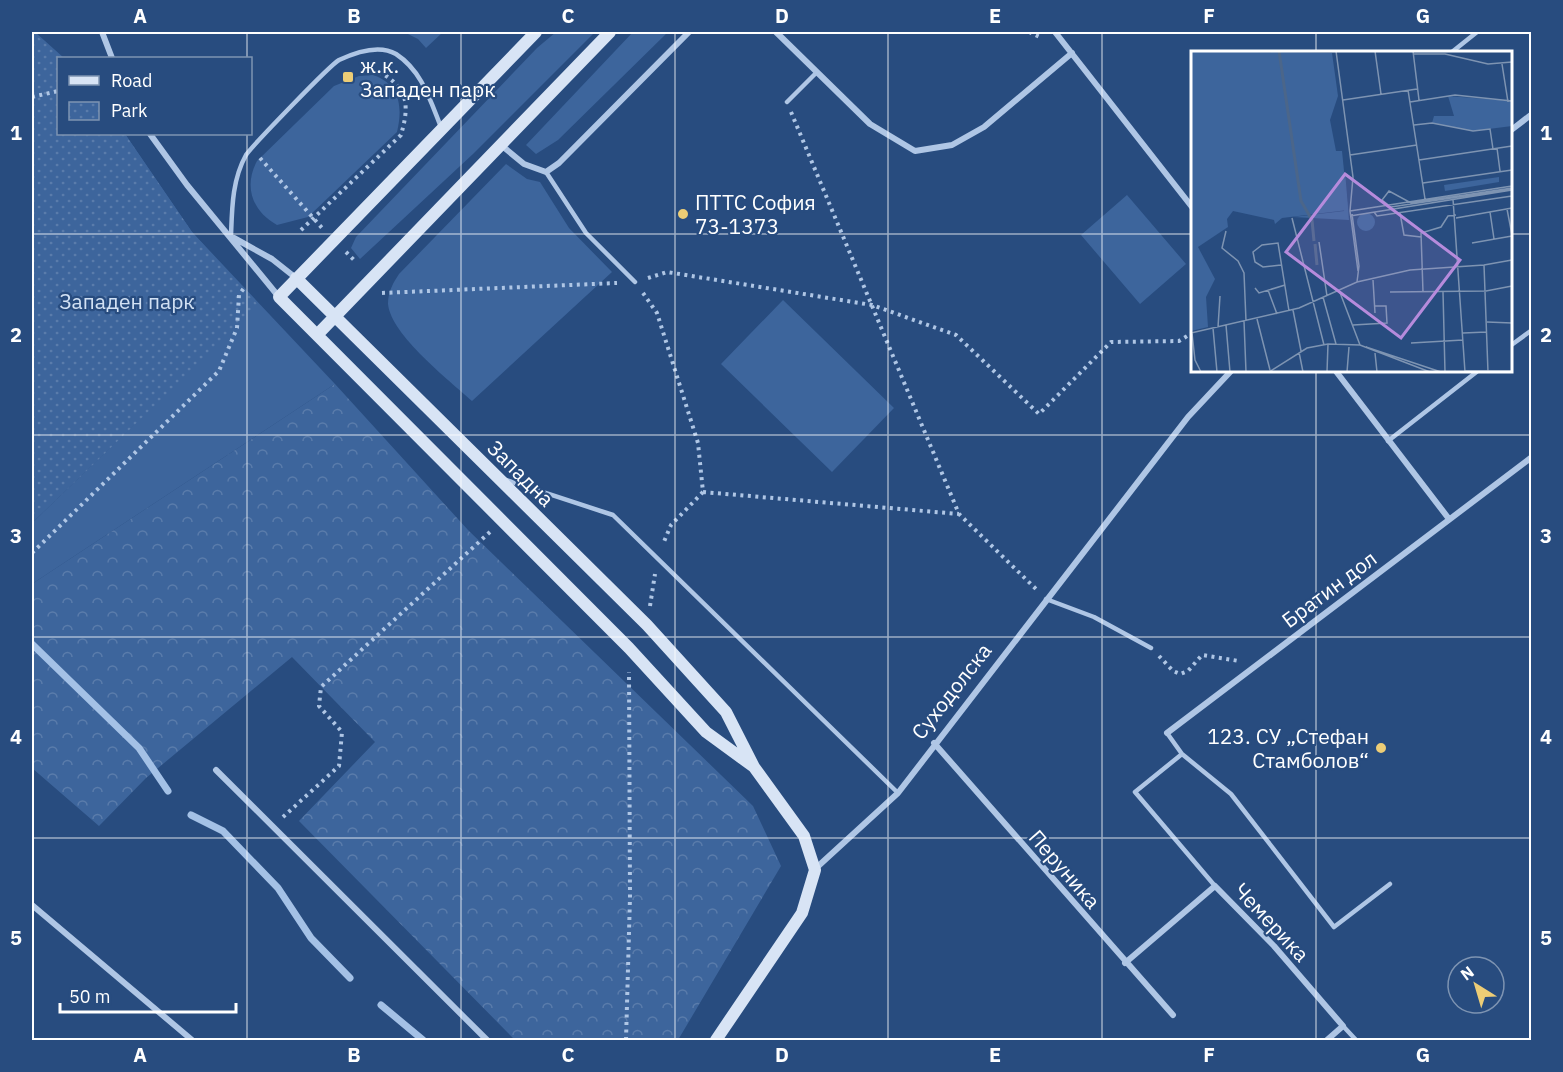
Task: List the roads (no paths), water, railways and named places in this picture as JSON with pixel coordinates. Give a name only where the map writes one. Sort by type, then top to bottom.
[{"type":"street","points":[[102,32],[112,57]]},
{"type":"street","points":[[279,297],[441,127],[536,32]]},
{"type":"street","points":[[317,335],[610,32]]},
{"type":"street","points":[[501,145],[524,164],[546,172],[559,163],[689,32]]},
{"type":"street","points":[[776,32],[870,124],[915,151],[952,145],[984,127],[1072,53]]},
{"type":"street","points":[[1055,32],[1191,206]]},
{"type":"street","points":[[1512,129],[1532,114]]},
{"type":"street","name":"Западна","points":[[151,135],[187,186],[231,236],[279,297],[628,648],[706,732],[754,766]]},
{"type":"street","name":"Западна","points":[[231,236],[272,258],[296,278],[647,625],[726,712],[754,766],[804,836],[815,870]]},
{"type":"street","name":"Суходолска","points":[[716,1041],[801,913],[815,870],[898,793],[934,743],[1188,417],[1230,372]]},
{"type":"street","points":[[1336,372],[1449,519]]},
{"type":"street","name":"Братин дол","points":[[1167,734],[1532,457]]},
{"type":"street","name":"Перуника","points":[[934,743],[1173,1015]]},
{"type":"street","points":[[216,770],[487,1041]]},
{"type":"street","name":"Чемерика","points":[[1125,963],[1215,886],[1274,946],[1343,1026]]},
{"type":"street","points":[[32,904],[192,1041]]},
{"type":"street","points":[[1327,1041],[1343,1026]]},
{"type":"lane","points":[[1453,51],[1477,32]]},
{"type":"lane","points":[[231,236],[232,199],[247,154],[337,61],[367,49],[394,53],[415,70],[427,90],[441,127]]},
{"type":"lane","points":[[786,102],[817,72]]},
{"type":"lane","points":[[546,172],[586,233],[635,282]]},
{"type":"lane","points":[[1512,345],[1532,330]]},
{"type":"lane","points":[[1388,441],[1476,372]]},
{"type":"lane","points":[[498,477],[613,515],[898,793]]},
{"type":"lane","points":[[1046,599],[1095,617],[1151,648]]},
{"type":"lane","name":"Братин дол","points":[[1167,734],[1182,754],[1231,795],[1334,927],[1390,884]]},
{"type":"lane","points":[[1182,754],[1135,792],[1215,886]]},
{"type":"lane","points":[[1343,1026],[1356,1041]]},
{"type":"waterway","points":[[32,644],[139,748],[168,791]]},
{"type":"waterway","points":[[191,815],[223,831],[278,888],[311,938],[350,978]]},
{"type":"waterway","points":[[381,1005],[423,1040]]},
{"type":"place","name":"ж.к. Западен парк","points":[[348,77]]},
{"type":"place","name":"ПТТС София 73-1373","points":[[683,214]]},
{"type":"place","name":"123. СУ „Стефан Стамболов“","points":[[1381,748]]},
{"type":"park label","name":"Западен парк","points":[[127,301]]}]
